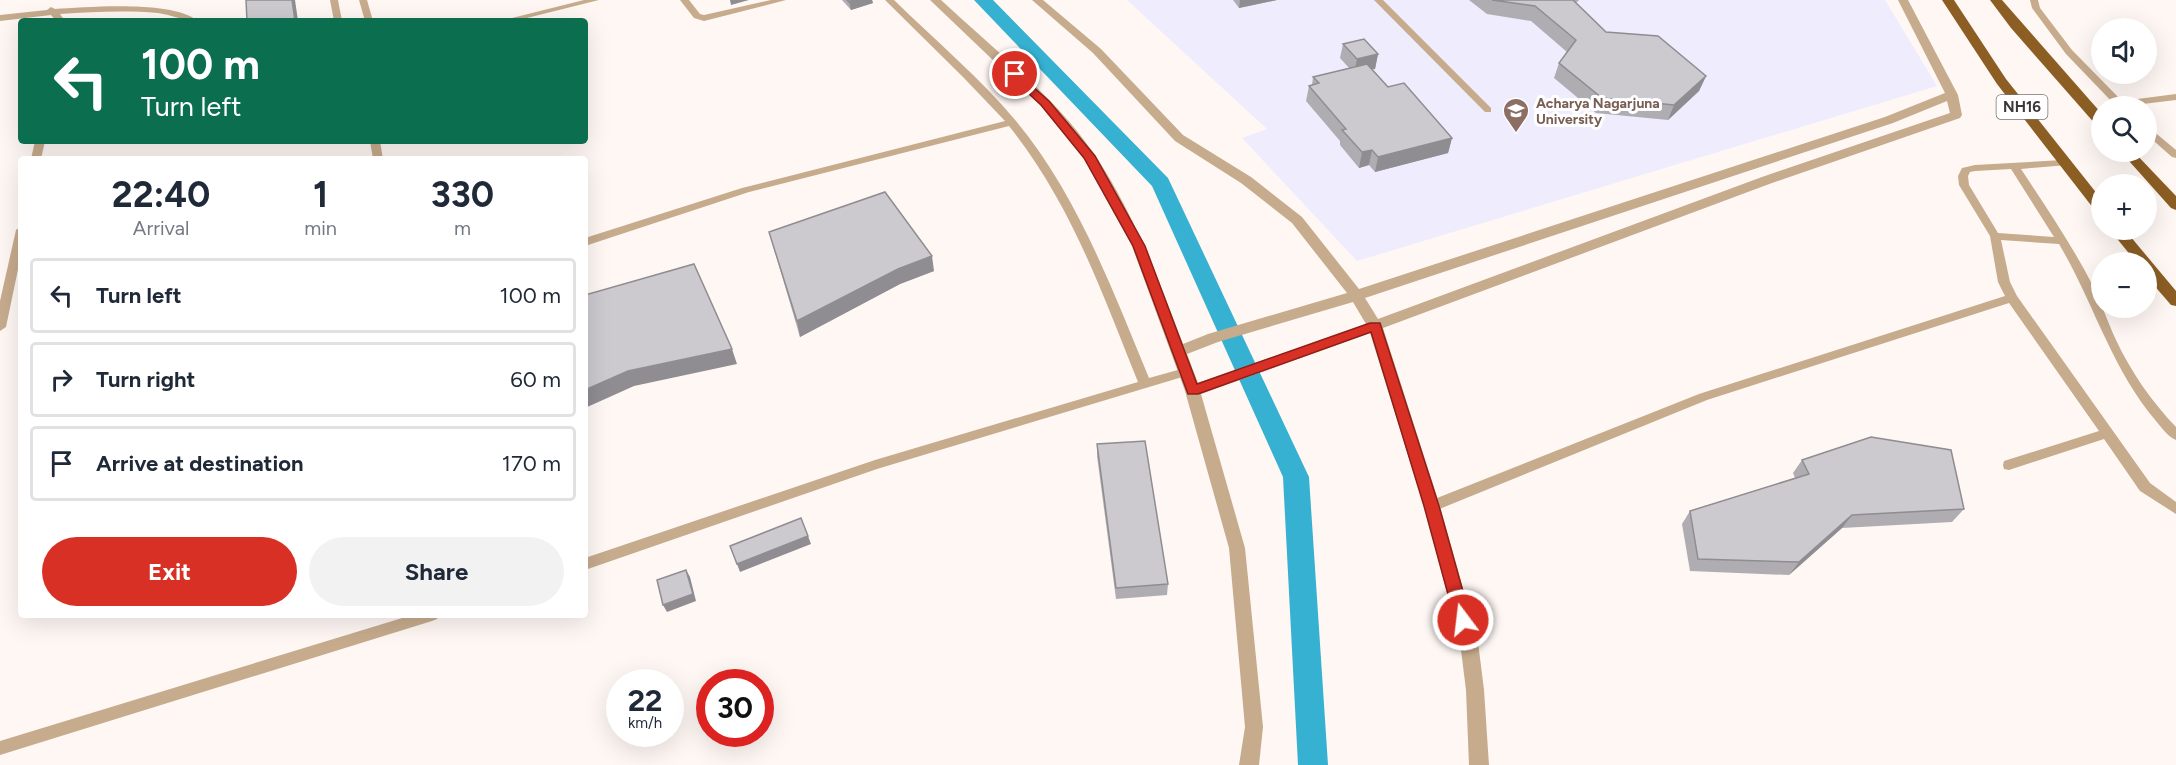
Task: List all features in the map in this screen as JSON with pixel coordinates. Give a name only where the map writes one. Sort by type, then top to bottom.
[{"type":"highway","name":"NH16","points":[[1948,0],[1966,30],[2063,163],[2091,197]]},
{"type":"highway","name":"NH16","points":[[1996,0],[2015,25],[2091,111]]},
{"type":"highway","points":[[2136,162],[2176,205]]},
{"type":"highway","points":[[2125,240],[2135,252]]},
{"type":"highway","points":[[2157,279],[2176,302]]},
{"type":"street","points":[[935,0],[1045,103],[1089,156],[1139,246],[1193,391],[1237,548],[1254,727],[1249,765]]},
{"type":"street","points":[[1036,0],[1097,51],[1179,138],[1253,185],[1298,220],[1357,296],[1375,326],[1432,506],[1469,642],[1476,701],[1479,765]]},
{"type":"street","points":[[1193,391],[1356,333],[1767,180],[1956,115],[1952,95],[1902,0]]},
{"type":"street","points":[[1177,352],[1213,338],[1357,296],[1762,160],[1889,120],[1952,95]]},
{"type":"lane","points":[[334,0],[337,18]]},
{"type":"lane","points":[[363,0],[368,18]]},
{"type":"lane","points":[[517,18],[595,0]]},
{"type":"lane","points":[[684,0],[697,16],[704,18],[782,0]]},
{"type":"lane","points":[[889,0],[1012,122],[1041,162],[1066,204],[1093,259],[1145,384]]},
{"type":"lane","points":[[1378,0],[1488,110]]},
{"type":"lane","points":[[2034,0],[2036,8],[2069,52],[2111,96]]},
{"type":"lane","points":[[0,18],[91,4],[137,2],[175,8],[185,12],[191,18]]},
{"type":"lane","points":[[51,10],[58,18]]},
{"type":"lane","points":[[2157,100],[2176,97]]},
{"type":"lane","points":[[588,241],[746,190],[1012,122]]},
{"type":"lane","points":[[2157,138],[2176,155]]},
{"type":"lane","points":[[2063,163],[1975,168],[1966,171],[1963,176],[1964,185],[1995,236],[2004,282],[2012,298],[2145,487],[2176,509]]},
{"type":"lane","points":[[2014,166],[2062,240],[2091,293],[2112,345],[2138,390],[2176,435]]},
{"type":"lane","points":[[1995,236],[2062,240]]},
{"type":"lane","points":[[0,327],[18,244]]},
{"type":"lane","points":[[1432,506],[1703,397],[2012,298]]},
{"type":"lane","points":[[588,563],[875,465],[1185,372]]},
{"type":"lane","points":[[2009,465],[2107,433]]},
{"type":"lane","points":[[0,748],[422,618]]},
{"type":"shaded area","name":"Acharya Nagarjuna University","points":[[1127,0],[1885,0],[1937,86],[1357,261],[1242,138],[1267,129]]},
{"type":"building","points":[[246,0],[292,0],[295,18],[247,18]]},
{"type":"building","points":[[1492,0],[1573,0],[1606,32],[1658,36],[1706,76],[1674,105],[1602,98],[1559,63],[1576,40],[1535,6]]},
{"type":"building","points":[[1364,39],[1378,54],[1357,59],[1343,44]]},
{"type":"building","points":[[1367,64],[1388,87],[1404,83],[1452,138],[1378,157],[1372,150],[1362,152],[1342,130],[1346,129],[1309,86],[1319,83],[1313,77]]},
{"type":"building","points":[[885,192],[932,256],[898,269],[797,321],[769,232]]},
{"type":"building","points":[[694,264],[732,349],[628,371],[588,389],[588,294]]},
{"type":"building","points":[[1871,437],[1951,450],[1964,509],[1852,515],[1799,562],[1698,559],[1690,511],[1809,474],[1802,460]]},
{"type":"building","points":[[1145,441],[1168,584],[1116,588],[1097,444]]},
{"type":"building","points":[[801,518],[808,536],[737,564],[730,546]]},
{"type":"building","points":[[686,570],[693,594],[663,605],[657,580]]},
{"type":"waterway","points":[[983,0],[1161,183],[1296,477],[1313,765]]},
{"type":"place","name":"Acharya Nagarjuna University","points":[[1516,134]]},
{"type":"route","points":[[1015,74],[1045,103],[1089,156],[1139,246],[1193,391],[1375,326],[1432,506],[1463,620]]}]
